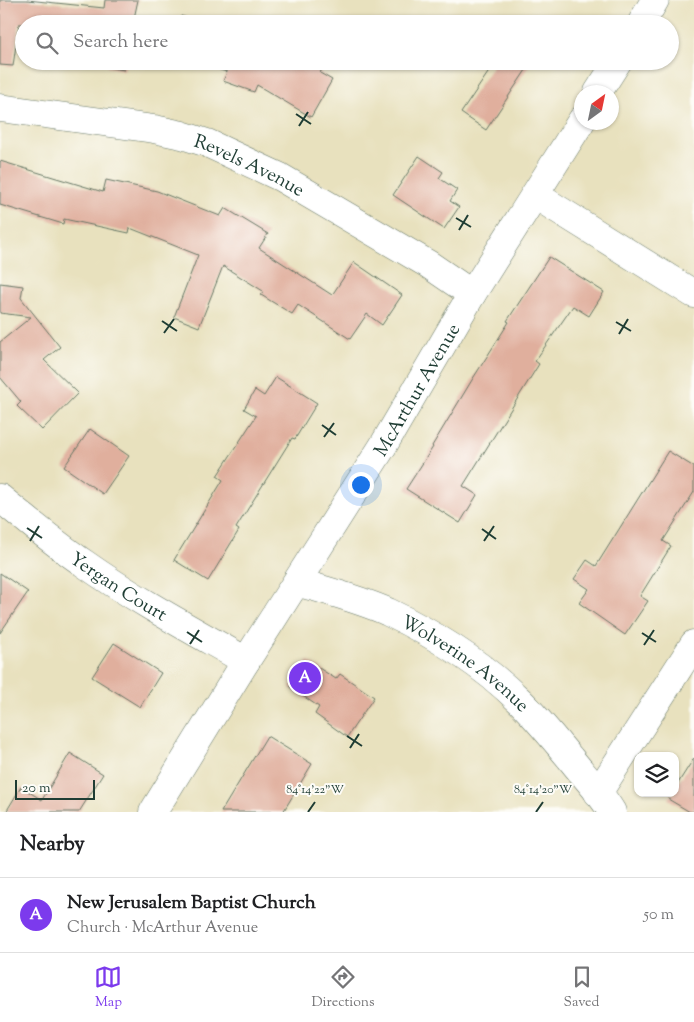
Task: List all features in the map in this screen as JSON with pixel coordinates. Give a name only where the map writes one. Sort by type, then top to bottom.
[{"type":"street","points":[[646,15],[655,0]]},
{"type":"street","points":[[603,85],[612,70]]},
{"type":"street","name":"Revels Avenue","points":[[0,108],[154,129],[207,143],[280,177],[428,264],[472,294]]},
{"type":"street","name":"McArthur Avenue","points":[[153,812],[246,661],[383,446],[472,294],[576,130]]},
{"type":"street","points":[[535,195],[694,294]]},
{"type":"street","name":"Yergan Court","points":[[0,498],[46,536],[85,564],[125,590],[246,661]]},
{"type":"street","name":"Wolverine Avenue","points":[[297,582],[386,611],[467,657],[521,702],[550,734],[605,802]]},
{"type":"street","points":[[605,802],[694,644]]},
{"type":"building","points":[[0,0],[27,0],[104,8],[105,0],[138,0],[135,15],[15,15],[13,66],[0,65]]},
{"type":"building","points":[[220,70],[322,70],[320,73],[332,80],[311,117],[257,85],[254,92],[223,81],[227,72]]},
{"type":"building","points":[[490,70],[526,70],[486,130],[461,113]]},
{"type":"building","points":[[419,156],[443,172],[439,178],[457,190],[450,201],[459,207],[444,229],[393,195]]},
{"type":"building","points":[[0,161],[103,192],[106,180],[157,191],[220,216],[225,208],[268,234],[259,248],[332,295],[354,262],[402,295],[382,325],[367,314],[350,339],[298,305],[292,314],[261,295],[263,291],[223,266],[199,327],[174,317],[198,255],[130,228],[129,233],[64,219],[63,224],[0,205]]},
{"type":"building","points":[[549,257],[604,292],[589,316],[573,306],[535,361],[539,364],[463,486],[477,495],[460,523],[406,489],[509,322],[507,321]]},
{"type":"building","points":[[0,283],[23,286],[21,298],[60,347],[44,360],[78,393],[42,430],[17,406],[21,402],[0,377],[0,342],[31,317],[0,313]]},
{"type":"building","points":[[276,377],[317,403],[295,439],[292,438],[236,528],[239,530],[208,581],[174,560],[223,480],[217,476],[256,416],[244,409],[255,390],[264,396]]},
{"type":"building","points":[[90,429],[129,456],[103,494],[64,467]]},
{"type":"building","points":[[668,451],[694,467],[694,492],[663,541],[671,546],[640,596],[648,601],[625,635],[579,603],[589,589],[574,579],[587,560],[596,566]]},
{"type":"building","points":[[0,573],[28,592],[0,633]]},
{"type":"building","points":[[114,643],[161,673],[140,707],[92,677]]},
{"type":"building","points":[[308,661],[336,679],[340,674],[374,697],[347,737],[315,714],[319,707],[290,687]]},
{"type":"building","points":[[267,736],[312,764],[283,812],[221,812]]},
{"type":"building","points":[[70,753],[103,774],[79,812],[6,812],[21,787],[42,800]]},
{"type":"building","points":[[694,758],[694,812],[690,812],[668,799],[669,797],[679,797],[679,782]]},
{"type":"place","name":"New Jerusalem Baptist Church","points":[[305,678]]}]
